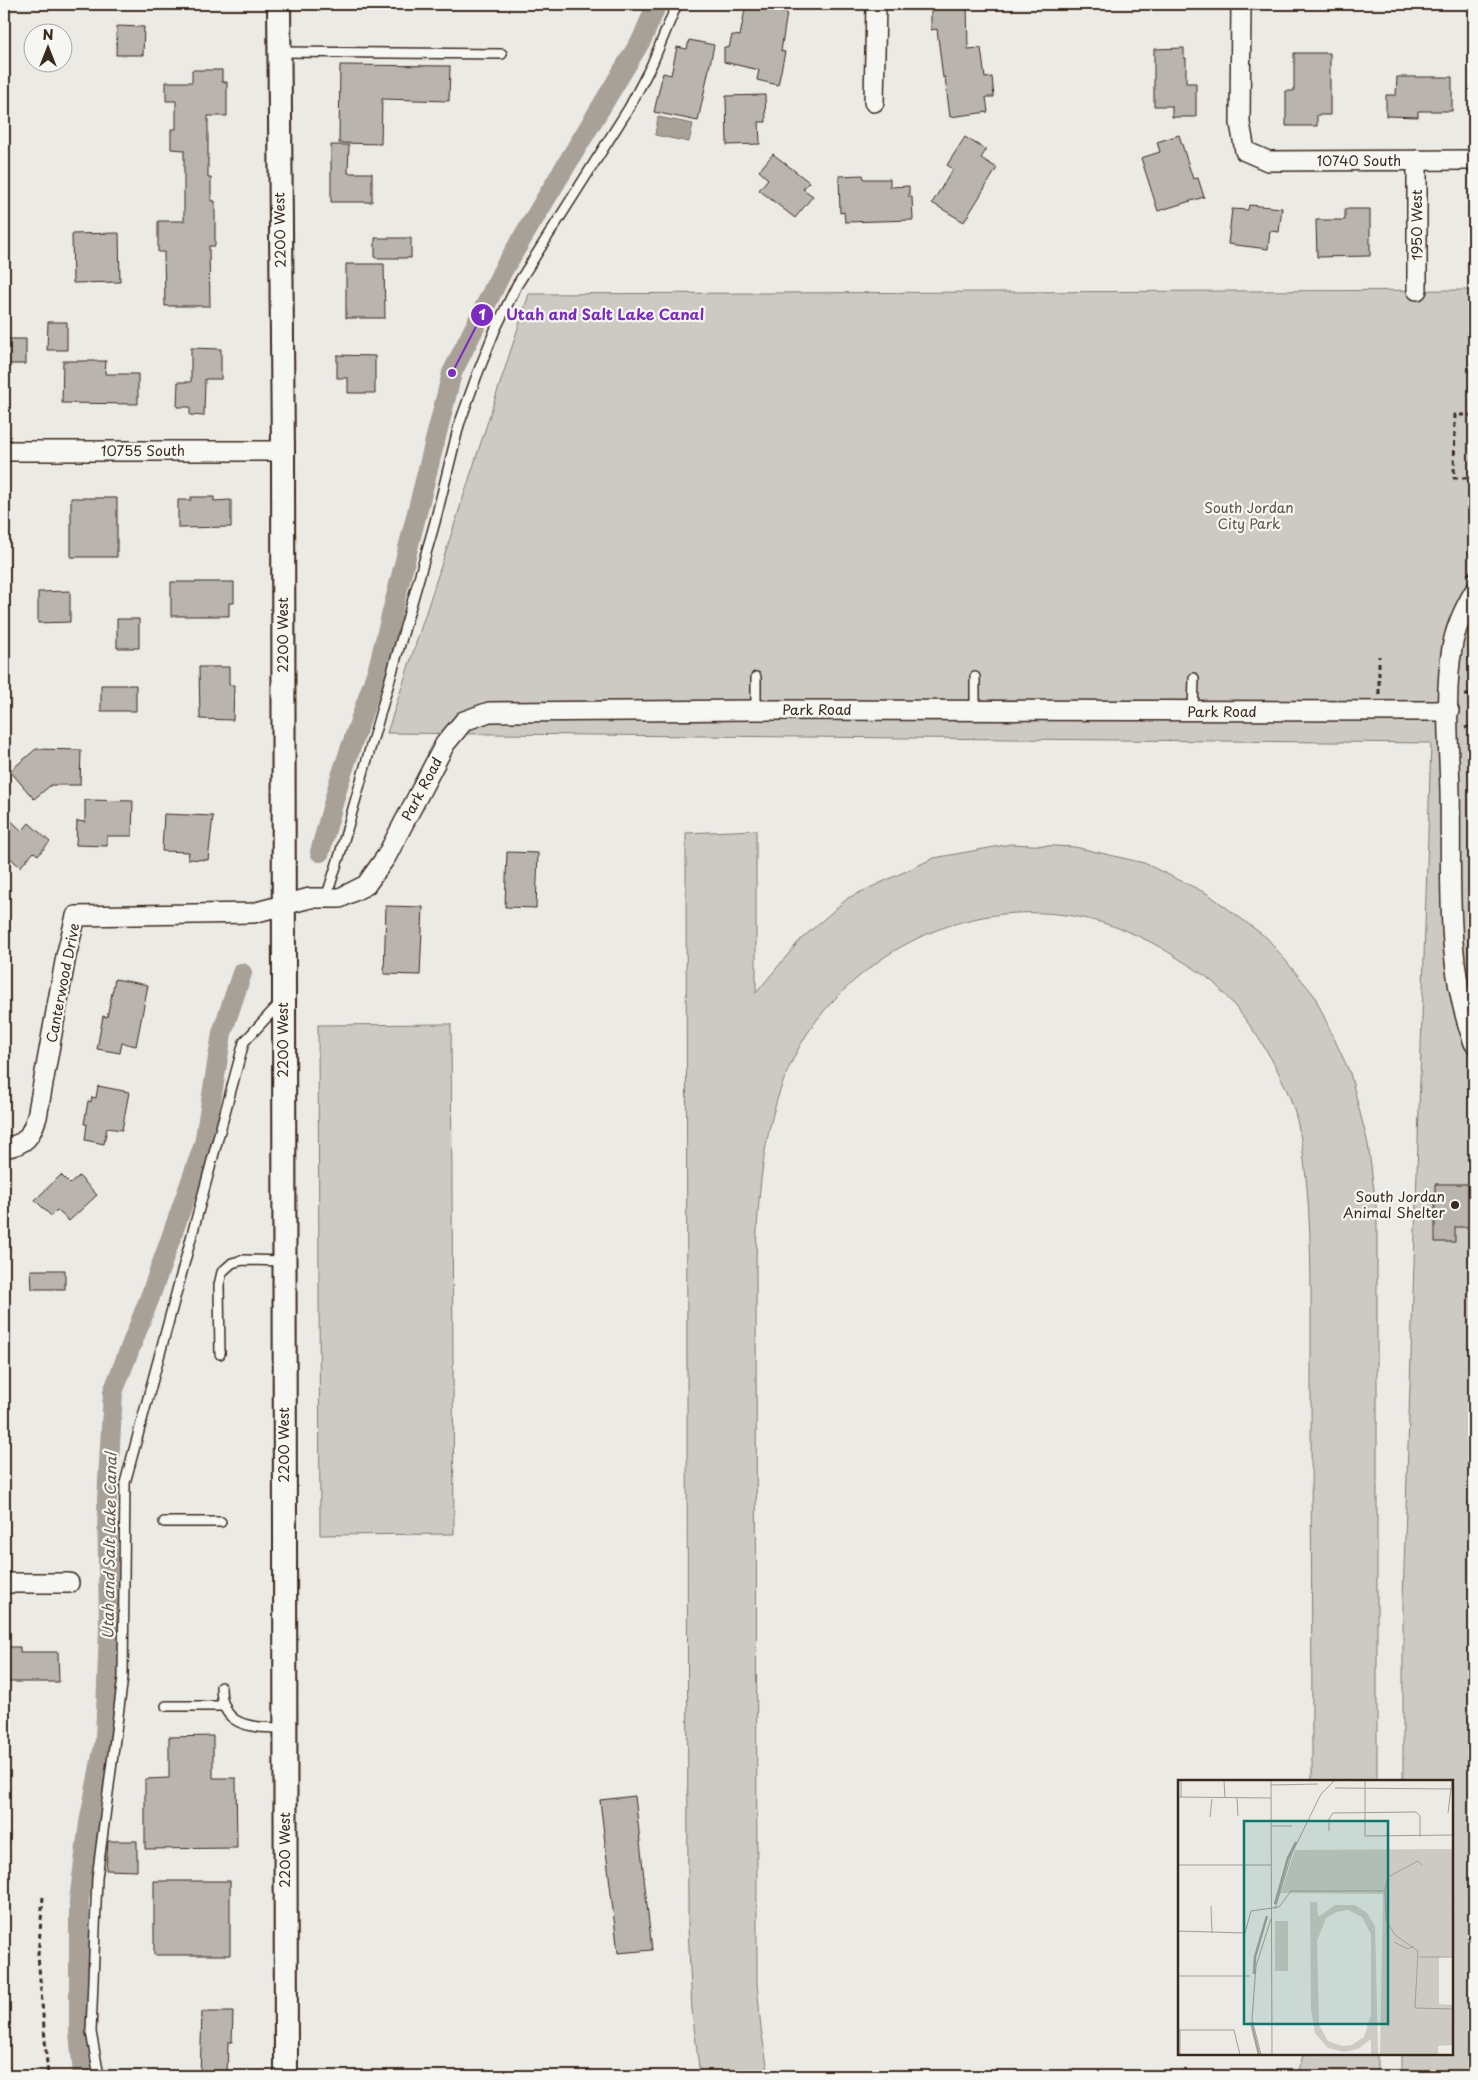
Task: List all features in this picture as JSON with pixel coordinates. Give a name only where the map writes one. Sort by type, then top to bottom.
[{"type":"street","name":"2200 West","points":[[279,4],[283,451],[286,2076]]},
{"type":"street","points":[[874,102],[876,4]]},
{"type":"street","name":"10740 South","points":[[1240,4],[1240,123],[1245,151],[1268,161],[1474,160]]},
{"type":"street","name":"1950 West","points":[[1417,160],[1417,290]]},
{"type":"street","name":"10755 South","points":[[4,451],[283,451]]},
{"type":"street","points":[[1469,587],[1452,648],[1448,711],[1453,952],[1464,1016],[1474,1043]]},
{"type":"street","name":"Park Road","points":[[284,906],[310,898],[340,898],[366,885],[386,856],[445,744],[464,721],[489,712],[756,710],[1448,711]]},
{"type":"street","name":"Canterwood Drive","points":[[4,1148],[14,1146],[30,1137],[37,1117],[66,956],[76,916],[253,914],[284,906]]},
{"type":"street","points":[[4,1583],[69,1583]]},
{"type":"lane","points":[[326,898],[432,531],[459,425],[477,375],[495,330],[517,285],[629,108],[652,64],[677,4]]},
{"type":"lane","points":[[278,52],[502,54]]},
{"type":"lane","points":[[756,676],[756,710]]},
{"type":"lane","points":[[975,676],[975,711]]},
{"type":"lane","points":[[1193,712],[1194,678]]},
{"type":"lane","points":[[99,2076],[92,2032],[97,1878],[124,1677],[125,1484],[244,1042],[283,999]]},
{"type":"lane","points":[[220,1354],[219,1285],[222,1272],[232,1263],[243,1260],[284,1261]]},
{"type":"lane","points":[[164,1522],[221,1522]]},
{"type":"lane","points":[[221,1687],[221,1698],[230,1716],[250,1727],[285,1728]]},
{"type":"lane","points":[[166,1706],[225,1706]]},
{"type":"path","points":[[1474,416],[1455,416],[1454,478],[1474,478]]},
{"type":"path","points":[[1469,587],[1474,568]]},
{"type":"path","points":[[1379,656],[1379,695],[1387,695]]},
{"type":"path","points":[[1465,695],[1474,695]]},
{"type":"path","points":[[1464,728],[1474,725]]},
{"type":"path","points":[[42,1897],[38,1955],[48,2076]]},
{"type":"green space","name":"South Jordan City Park","points":[[1474,290],[1474,2076],[1402,2076],[1402,2055],[1453,2055],[1453,1780],[1403,1780],[1403,1600],[1431,743],[387,733],[529,294]]},
{"type":"green space","points":[[756,830],[756,993],[800,940],[848,898],[934,858],[1011,844],[1075,847],[1144,863],[1208,894],[1267,938],[1314,995],[1350,1073],[1368,1144],[1377,1214],[1377,1780],[1312,1780],[1311,1299],[1309,1210],[1297,1120],[1283,1082],[1258,1037],[1237,1009],[1210,979],[1142,938],[1106,924],[1069,915],[1031,913],[993,915],[956,923],[920,937],[886,956],[864,972],[834,1000],[809,1031],[794,1057],[782,1085],[773,1115],[766,1145],[758,1207],[756,1268],[757,1983],[761,2029],[769,2076],[700,2076],[692,2010],[688,1927],[686,833]]},
{"type":"green space","points":[[451,1024],[454,1534],[320,1535],[318,1025]]},
{"type":"green space","points":[[1303,2055],[1377,2055],[1377,2076],[1298,2076]]},
{"type":"shaded area","points":[[658,117],[693,124],[689,142],[655,135]]},
{"type":"building","points":[[746,4],[787,13],[781,51],[785,52],[778,85],[757,80],[759,70],[724,62],[724,47],[729,48],[732,35],[740,36]]},
{"type":"building","points":[[931,4],[967,4],[968,49],[981,48],[985,78],[992,77],[994,97],[986,97],[988,112],[950,117],[937,29],[931,30]]},
{"type":"building","points":[[117,26],[144,27],[143,55],[116,55]]},
{"type":"building","points":[[689,40],[714,45],[698,121],[654,112],[663,73],[671,75],[677,47],[687,49]]},
{"type":"building","points":[[1184,48],[1186,83],[1196,83],[1196,117],[1172,117],[1172,106],[1154,106],[1154,49]]},
{"type":"building","points":[[1294,53],[1330,53],[1330,115],[1317,115],[1317,126],[1286,126],[1286,91],[1294,91]]},
{"type":"building","points":[[340,65],[450,66],[449,101],[382,99],[381,144],[339,143]]},
{"type":"building","points":[[192,70],[222,70],[222,82],[227,82],[227,116],[208,116],[208,178],[211,178],[211,201],[215,201],[215,246],[209,246],[210,306],[165,306],[164,252],[158,252],[158,221],[184,221],[184,150],[171,149],[171,129],[176,129],[176,101],[166,101],[166,82],[192,82]]},
{"type":"building","points":[[1397,77],[1452,77],[1452,111],[1418,111],[1418,117],[1386,116],[1386,95],[1396,95]]},
{"type":"building","points":[[765,95],[766,122],[759,122],[760,144],[727,145],[726,96]]},
{"type":"building","points":[[1179,135],[1193,179],[1198,178],[1204,197],[1158,211],[1141,158],[1160,152],[1157,142]]},
{"type":"building","points":[[965,137],[986,150],[981,158],[997,168],[964,222],[932,203],[953,169],[947,165]]},
{"type":"building","points":[[331,145],[349,145],[348,173],[372,173],[372,202],[331,202]]},
{"type":"building","points":[[773,154],[809,182],[803,189],[813,196],[795,218],[759,190],[768,179],[759,171]]},
{"type":"building","points":[[863,175],[864,179],[890,179],[890,187],[909,186],[909,197],[912,197],[913,220],[845,222],[844,212],[840,213],[839,176]]},
{"type":"building","points":[[1249,205],[1282,208],[1279,232],[1270,231],[1268,249],[1228,244],[1232,209],[1248,210]]},
{"type":"building","points":[[1345,209],[1370,209],[1370,256],[1317,257],[1316,220],[1345,220]]},
{"type":"building","points":[[119,233],[120,282],[73,283],[72,234]]},
{"type":"building","points":[[375,238],[411,238],[411,258],[375,258]]},
{"type":"building","points":[[346,264],[384,264],[385,318],[346,318]]},
{"type":"building","points":[[48,322],[67,322],[67,350],[47,350]]},
{"type":"building","points":[[4,339],[26,339],[26,364],[4,364]]},
{"type":"building","points":[[191,348],[221,349],[221,379],[205,379],[204,416],[190,415],[190,407],[177,407],[178,382],[191,382]]},
{"type":"building","points":[[337,355],[375,356],[375,393],[348,393],[348,378],[337,378]]},
{"type":"building","points":[[63,361],[106,361],[105,374],[138,374],[138,404],[62,403]]},
{"type":"building","points":[[191,497],[214,497],[214,501],[231,500],[231,527],[178,528],[178,500],[191,500]]},
{"type":"building","points":[[71,498],[117,498],[117,557],[71,557]]},
{"type":"building","points":[[171,582],[234,582],[234,603],[229,603],[229,616],[171,616]]},
{"type":"building","points":[[70,591],[70,622],[38,623],[38,592]]},
{"type":"building","points":[[117,619],[139,619],[139,648],[117,648]]},
{"type":"building","points":[[199,667],[229,667],[229,685],[234,685],[233,720],[200,719]]},
{"type":"building","points":[[101,685],[136,685],[136,711],[101,711]]},
{"type":"building","points":[[36,749],[81,750],[80,785],[51,785],[34,799],[10,771]]},
{"type":"building","points":[[85,800],[133,801],[132,836],[107,836],[107,846],[76,845],[77,821],[85,822]]},
{"type":"building","points":[[4,814],[22,831],[29,823],[50,842],[38,855],[34,852],[20,867],[4,852]]},
{"type":"building","points":[[164,814],[213,816],[208,860],[188,859],[189,852],[162,851]]},
{"type":"building","points":[[507,852],[538,853],[536,908],[505,907]]},
{"type":"building","points":[[386,906],[423,907],[420,975],[384,974]]},
{"type":"building","points":[[115,979],[148,985],[136,1046],[122,1043],[120,1053],[97,1049],[103,1016],[107,1017]]},
{"type":"building","points":[[98,1086],[129,1092],[122,1130],[107,1128],[104,1144],[85,1140],[87,1124],[84,1124],[88,1101],[91,1102],[92,1097],[96,1098]]},
{"type":"building","points":[[61,1175],[70,1184],[79,1176],[97,1195],[69,1221],[57,1210],[51,1216],[35,1200]]},
{"type":"building","name":"South Jordan Animal Shelter","points":[[1435,1184],[1474,1184],[1474,1227],[1455,1227],[1455,1242],[1435,1242]]},
{"type":"building","points":[[31,1270],[65,1270],[65,1289],[32,1289]]},
{"type":"building","points":[[4,1647],[20,1647],[20,1652],[58,1652],[59,1682],[4,1682]]},
{"type":"building","points":[[213,1736],[213,1778],[236,1778],[237,1848],[145,1849],[145,1779],[169,1778],[169,1737]]},
{"type":"building","points":[[635,1796],[652,1950],[618,1953],[600,1800]]},
{"type":"building","points":[[108,1841],[137,1841],[137,1871],[106,1870]]},
{"type":"building","points":[[154,1881],[230,1881],[230,1955],[154,1955]]},
{"type":"building","points":[[202,2012],[233,2012],[232,2042],[228,2042],[227,2076],[200,2076]]},
{"type":"waterway","name":"Utah and Salt Lake Canal","points":[[320,852],[339,782],[378,668],[452,373],[503,270],[642,39],[657,4]]},
{"type":"waterway","name":"Utah and Salt Lake Canal","points":[[83,2076],[79,2031],[79,1901],[89,1823],[105,1740],[109,1627],[107,1499],[113,1392],[150,1297],[204,1144],[222,1033],[242,973]]},
{"type":"place","name":"Utah and Salt Lake Canal","points":[[452,373]]},
{"type":"place","name":"South Jordan Animal Shelter","points":[[1455,1205]]}]
